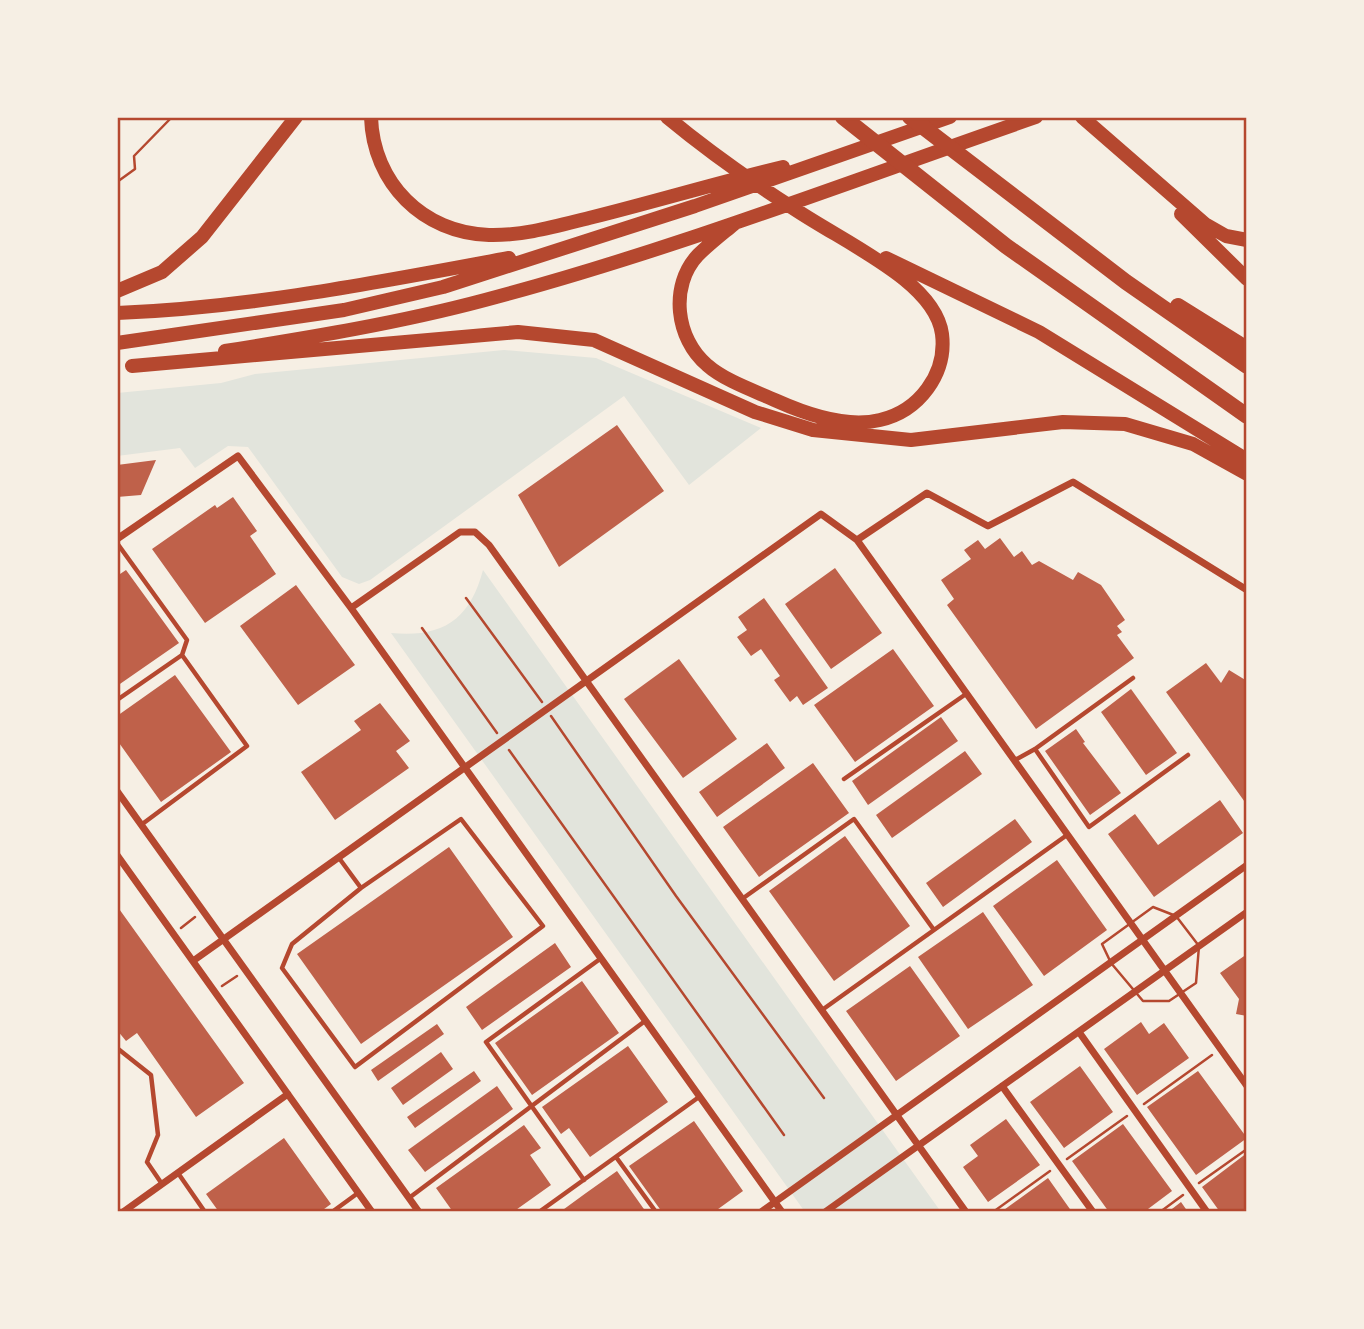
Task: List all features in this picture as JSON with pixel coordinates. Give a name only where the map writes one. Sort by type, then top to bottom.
[{"type":"highway","points":[[117,291],[162,272],[202,237],[296,117]]},
{"type":"highway","points":[[370,117],[371,139],[383,172],[408,205],[447,229],[489,235],[543,229],[692,199]]},
{"type":"highway","points":[[667,117],[726,163],[905,279],[931,306],[942,332],[943,360],[929,390],[907,408],[880,420],[845,421],[798,410],[707,365],[689,344],[679,312],[683,282],[696,257],[741,219]]},
{"type":"highway","points":[[842,117],[1006,246],[1247,416]]},
{"type":"highway","points":[[910,117],[1084,247],[1126,282],[1247,366]]},
{"type":"highway","points":[[117,343],[344,310],[443,287],[569,247],[692,199],[857,149],[950,117]]},
{"type":"highway","points":[[125,367],[351,331],[483,301],[583,273],[1036,117]]},
{"type":"highway","points":[[1082,117],[1205,224],[1226,236],[1247,240]]},
{"type":"highway","points":[[1161,188],[1208,244],[1247,279]]},
{"type":"highway","points":[[835,233],[1039,332],[1247,460]]},
{"type":"highway","points":[[117,313],[178,310],[332,291],[569,247]]},
{"type":"highway","points":[[1084,247],[1247,349]]},
{"type":"highway","points":[[125,367],[518,332],[594,340],[755,412],[813,430],[911,440],[1063,422],[1125,424],[1193,444],[1247,474]]},
{"type":"street","points":[[117,541],[238,456],[351,608],[782,1212]]},
{"type":"street","points":[[858,540],[927,493],[988,526],[1073,482],[1247,590]]},
{"type":"street","points":[[193,961],[587,684],[821,514],[858,540],[1247,1086]]},
{"type":"street","points":[[351,608],[460,532],[475,532],[488,545],[966,1212]]},
{"type":"street","points":[[117,791],[419,1212]]},
{"type":"street","points":[[117,855],[372,1212]]},
{"type":"street","points":[[761,1212],[1247,865]]},
{"type":"street","points":[[825,1212],[1247,912]]},
{"type":"street","points":[[1079,1032],[1207,1212]]},
{"type":"street","points":[[1002,1086],[1093,1212]]},
{"type":"street","points":[[123,1212],[288,1094]]},
{"type":"lane","points":[[117,541],[187,640],[182,655],[117,700]]},
{"type":"lane","points":[[141,825],[247,746],[182,655]]},
{"type":"lane","points":[[1014,760],[1035,750],[1133,678]]},
{"type":"lane","points":[[844,779],[966,693]]},
{"type":"lane","points":[[1035,750],[1089,827],[1188,755]]},
{"type":"lane","points":[[461,819],[543,926],[355,1067],[282,968],[292,944],[361,888],[461,819]]},
{"type":"lane","points":[[741,899],[854,819],[934,930]]},
{"type":"lane","points":[[821,1010],[1067,835]]},
{"type":"lane","points":[[339,858],[361,888]]},
{"type":"lane","points":[[584,1180],[486,1042],[602,958]]},
{"type":"lane","points":[[409,1198],[646,1020]]},
{"type":"lane","points":[[117,1048],[151,1075],[158,1135],[147,1162],[162,1184]]},
{"type":"lane","points":[[542,1211],[700,1097]]},
{"type":"lane","points":[[616,1157],[656,1212]]},
{"type":"lane","points":[[178,1173],[205,1212]]},
{"type":"lane","points":[[332,1212],[359,1193]]},
{"type":"path","points":[[117,182],[135,169],[134,156],[173,117]]},
{"type":"path","points":[[466,598],[548,711],[676,897],[824,1098]]},
{"type":"path","points":[[422,628],[784,1135]]},
{"type":"path","points":[[173,933],[203,911]]},
{"type":"path","points":[[215,992],[245,970]]},
{"type":"path","points":[[993,1212],[1221,1049]]},
{"type":"path","points":[[1160,1212],[1247,1149]]},
{"type":"shaded area","points":[[504,350],[596,358],[761,428],[689,485],[624,396],[370,580],[359,584],[342,577],[248,447],[228,446],[195,468],[180,448],[117,456],[117,393],[221,383],[255,374]]},
{"type":"shaded area","points":[[483,570],[941,1212],[805,1212],[391,633],[425,632],[451,622],[470,602]]},
{"type":"building","points":[[617,425],[664,491],[559,567],[518,495]]},
{"type":"building","points":[[156,460],[141,495],[117,497],[117,465]]},
{"type":"building","points":[[233,497],[257,531],[250,536],[276,574],[205,623],[152,549],[215,505],[217,508]]},
{"type":"building","points":[[1000,538],[1014,557],[1022,551],[1032,565],[1039,561],[1073,580],[1078,572],[1101,585],[1125,620],[1117,626],[1122,632],[1117,635],[1134,658],[1036,729],[947,605],[954,599],[941,580],[971,559],[964,550],[978,540],[985,549]]},
{"type":"building","points":[[835,568],[882,633],[831,669],[785,604]]},
{"type":"building","points":[[126,570],[179,643],[117,686],[117,576]]},
{"type":"building","points":[[296,585],[355,665],[298,705],[240,626]]},
{"type":"building","points":[[764,598],[828,688],[803,705],[797,696],[790,702],[774,680],[780,676],[761,649],[751,656],[737,637],[747,630],[738,617]]},
{"type":"building","points":[[893,649],[934,706],[855,762],[814,705]]},
{"type":"building","points":[[679,659],[737,739],[683,778],[624,699]]},
{"type":"building","points":[[1206,663],[1221,683],[1229,670],[1247,681],[1247,805],[1166,692]]},
{"type":"building","points":[[175,675],[231,752],[161,802],[117,740],[117,716]]},
{"type":"building","points":[[1131,689],[1177,753],[1146,775],[1101,712]]},
{"type":"building","points":[[380,703],[410,741],[396,751],[409,768],[335,820],[301,772],[361,730],[354,721]]},
{"type":"building","points":[[941,717],[958,741],[868,805],[852,781]]},
{"type":"building","points":[[1076,729],[1085,742],[1083,743],[1121,793],[1090,815],[1045,751]]},
{"type":"building","points":[[767,743],[785,768],[717,817],[699,792]]},
{"type":"building","points":[[965,751],[982,774],[892,838],[876,815]]},
{"type":"building","points":[[813,763],[849,813],[759,877],[723,827]]},
{"type":"building","points":[[1220,800],[1243,833],[1154,897],[1108,834],[1135,814],[1158,845]]},
{"type":"building","points":[[1015,819],[1032,842],[943,907],[926,883]]},
{"type":"building","points":[[845,836],[910,926],[834,981],[769,891]]},
{"type":"building","points":[[449,847],[513,937],[361,1044],[297,954]]},
{"type":"building","points":[[1057,860],[1107,930],[1044,976],[993,906]]},
{"type":"building","points":[[117,906],[244,1083],[196,1117],[137,1033],[126,1041],[117,1030]]},
{"type":"building","points":[[983,912],[1033,985],[968,1029],[918,957]]},
{"type":"building","points":[[555,943],[571,967],[482,1030],[466,1007]]},
{"type":"building","points":[[1247,954],[1247,1016],[1236,1014],[1239,999],[1220,973]]},
{"type":"building","points":[[910,966],[960,1036],[896,1081],[846,1011]]},
{"type":"building","points":[[582,981],[619,1033],[532,1095],[495,1043]]},
{"type":"building","points":[[1141,1022],[1149,1034],[1164,1023],[1189,1058],[1137,1095],[1104,1049]]},
{"type":"building","points":[[437,1024],[444,1034],[378,1081],[371,1070]]},
{"type":"building","points":[[628,1046],[668,1102],[590,1157],[569,1128],[561,1134],[542,1107]]},
{"type":"building","points":[[441,1052],[453,1069],[403,1105],[391,1088]]},
{"type":"building","points":[[1080,1066],[1113,1112],[1064,1148],[1030,1102]]},
{"type":"building","points":[[474,1071],[481,1081],[415,1128],[407,1117]]},
{"type":"building","points":[[1198,1071],[1247,1138],[1196,1175],[1147,1107]]},
{"type":"building","points":[[497,1086],[513,1109],[425,1172],[408,1150]]},
{"type":"building","points":[[1006,1119],[1040,1165],[988,1202],[963,1167],[978,1156],[970,1145]]},
{"type":"building","points":[[694,1121],[743,1191],[714,1212],[662,1212],[629,1166]]},
{"type":"building","points":[[1123,1124],[1172,1191],[1144,1212],[1109,1212],[1072,1161]]},
{"type":"building","points":[[524,1125],[541,1148],[530,1155],[551,1185],[513,1212],[453,1212],[436,1188]]},
{"type":"building","points":[[284,1138],[331,1204],[320,1212],[219,1212],[206,1194]]},
{"type":"building","points":[[1247,1153],[1247,1212],[1220,1212],[1202,1187]]},
{"type":"building","points":[[617,1171],[646,1212],[560,1212],[586,1193]]},
{"type":"building","points":[[1048,1178],[1072,1212],[1001,1212]]},
{"type":"building","points":[[1181,1202],[1188,1212],[1168,1212]]}]
